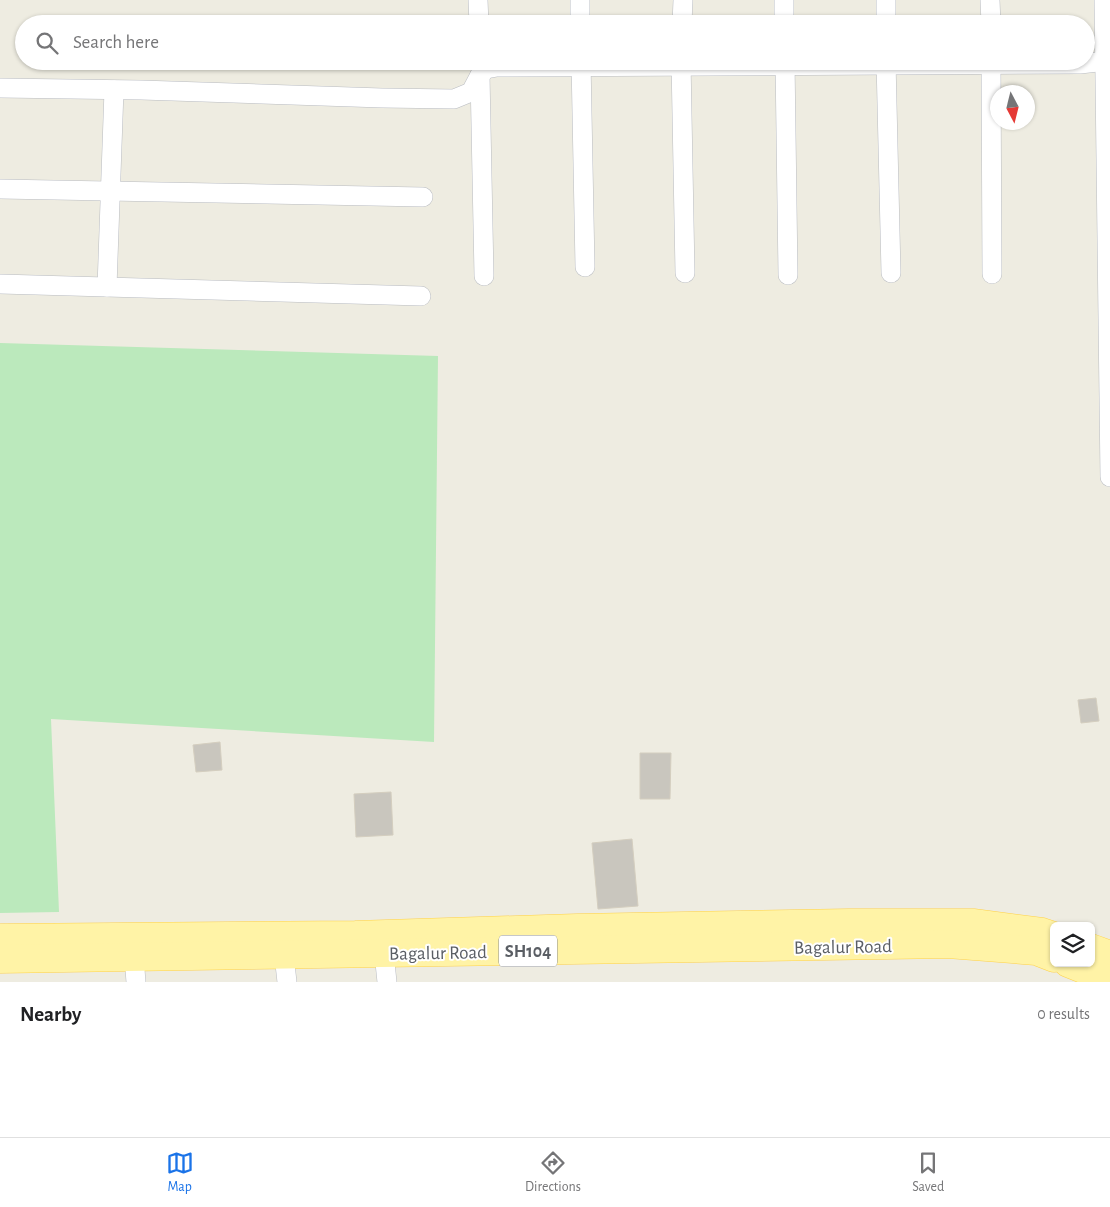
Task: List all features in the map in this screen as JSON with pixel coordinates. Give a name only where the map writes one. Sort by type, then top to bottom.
[{"type":"main road","name":"Bagalur Road","points":[[0,958],[82,947],[577,928],[849,923],[973,923],[1050,935]]},
{"type":"main road","name":"Bagalur Road","points":[[0,938],[82,947],[135,969],[284,955],[948,944],[1036,951],[1050,956]]},
{"type":"street","points":[[478,0],[479,15]]},
{"type":"street","points":[[580,0],[580,15]]},
{"type":"street","points":[[682,15],[683,0]]},
{"type":"street","points":[[784,0],[784,15]]},
{"type":"street","points":[[886,0],[886,15]]},
{"type":"street","points":[[990,0],[991,15]]},
{"type":"street","points":[[1104,0],[1110,476]]},
{"type":"street","points":[[1095,62],[1106,61]]},
{"type":"street","points":[[0,88],[454,99],[471,92],[479,70]]},
{"type":"street","points":[[480,70],[484,276]]},
{"type":"street","points":[[581,70],[585,267]]},
{"type":"street","points":[[681,70],[685,273]]},
{"type":"street","points":[[785,70],[788,275]]},
{"type":"street","points":[[886,70],[891,273]]},
{"type":"street","points":[[991,70],[992,274]]},
{"type":"street","points":[[107,287],[114,90]]},
{"type":"street","points":[[0,189],[423,197]]},
{"type":"street","points":[[0,284],[421,296]]},
{"type":"street","points":[[384,953],[387,982]]},
{"type":"street","points":[[284,955],[287,982]]},
{"type":"green space","points":[[0,343],[438,356],[434,742],[51,719],[59,912],[0,913]]},
{"type":"building","points":[[1096,698],[1099,721],[1081,723],[1078,700]]},
{"type":"building","points":[[220,742],[222,770],[196,772],[193,745]]},
{"type":"building","points":[[640,753],[671,753],[670,799],[640,799]]},
{"type":"building","points":[[391,792],[393,835],[356,837],[354,794]]},
{"type":"building","points":[[632,839],[638,906],[598,909],[592,843]]}]
